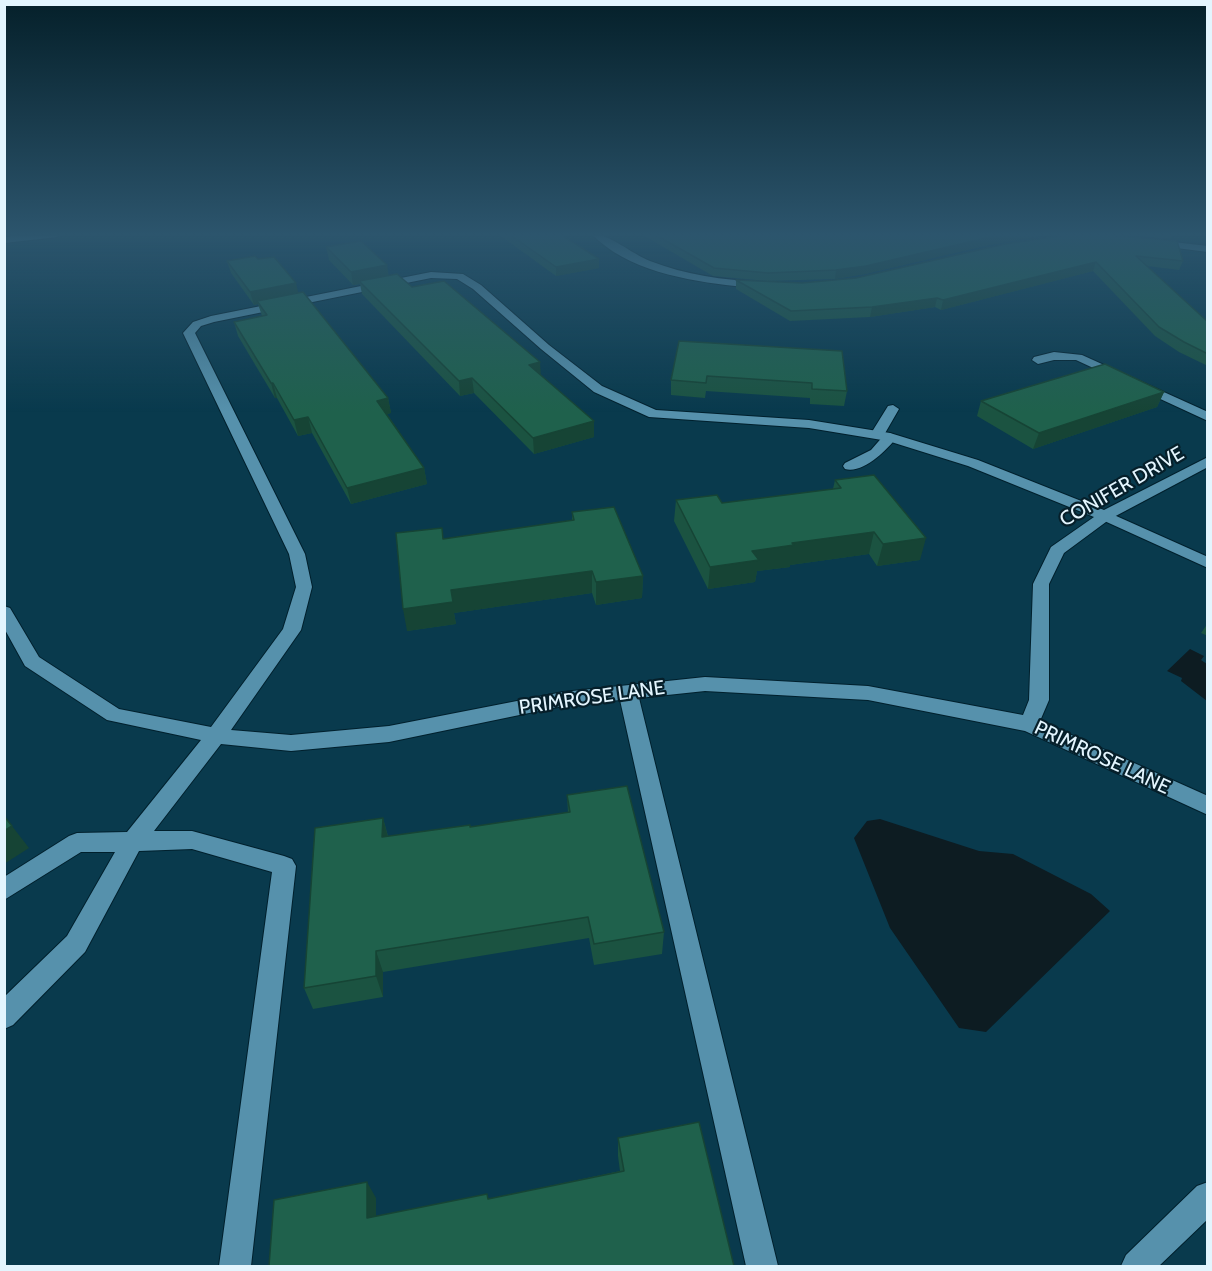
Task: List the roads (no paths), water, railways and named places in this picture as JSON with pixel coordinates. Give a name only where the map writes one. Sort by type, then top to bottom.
[{"type":"street","points":[[4,1016],[76,944],[133,841],[216,736],[292,630],[304,587],[297,554],[189,333],[197,324],[338,293]]},
{"type":"street","points":[[484,293],[545,347],[598,389],[654,414],[810,424],[884,436],[973,463],[1105,516],[1208,563]]},
{"type":"street","points":[[1038,360],[1054,356],[1078,357],[1208,417]]},
{"type":"street","points":[[850,466],[876,453],[893,409]]},
{"type":"street","name":"CONIFER DRIVE","points":[[1029,724],[1039,700],[1041,584],[1057,550],[1105,516],[1208,461]]},
{"type":"street","name":"PRIMROSE LANE","points":[[4,612],[10,636],[32,661],[114,715],[216,736],[291,743],[389,734],[563,699],[705,684],[868,693],[1029,724],[1208,806]]},
{"type":"street","points":[[628,692],[762,1266]]},
{"type":"street","points":[[4,890],[77,843],[192,840],[284,866],[235,1266]]},
{"type":"street","points":[[1137,1266],[1208,1197]]}]
